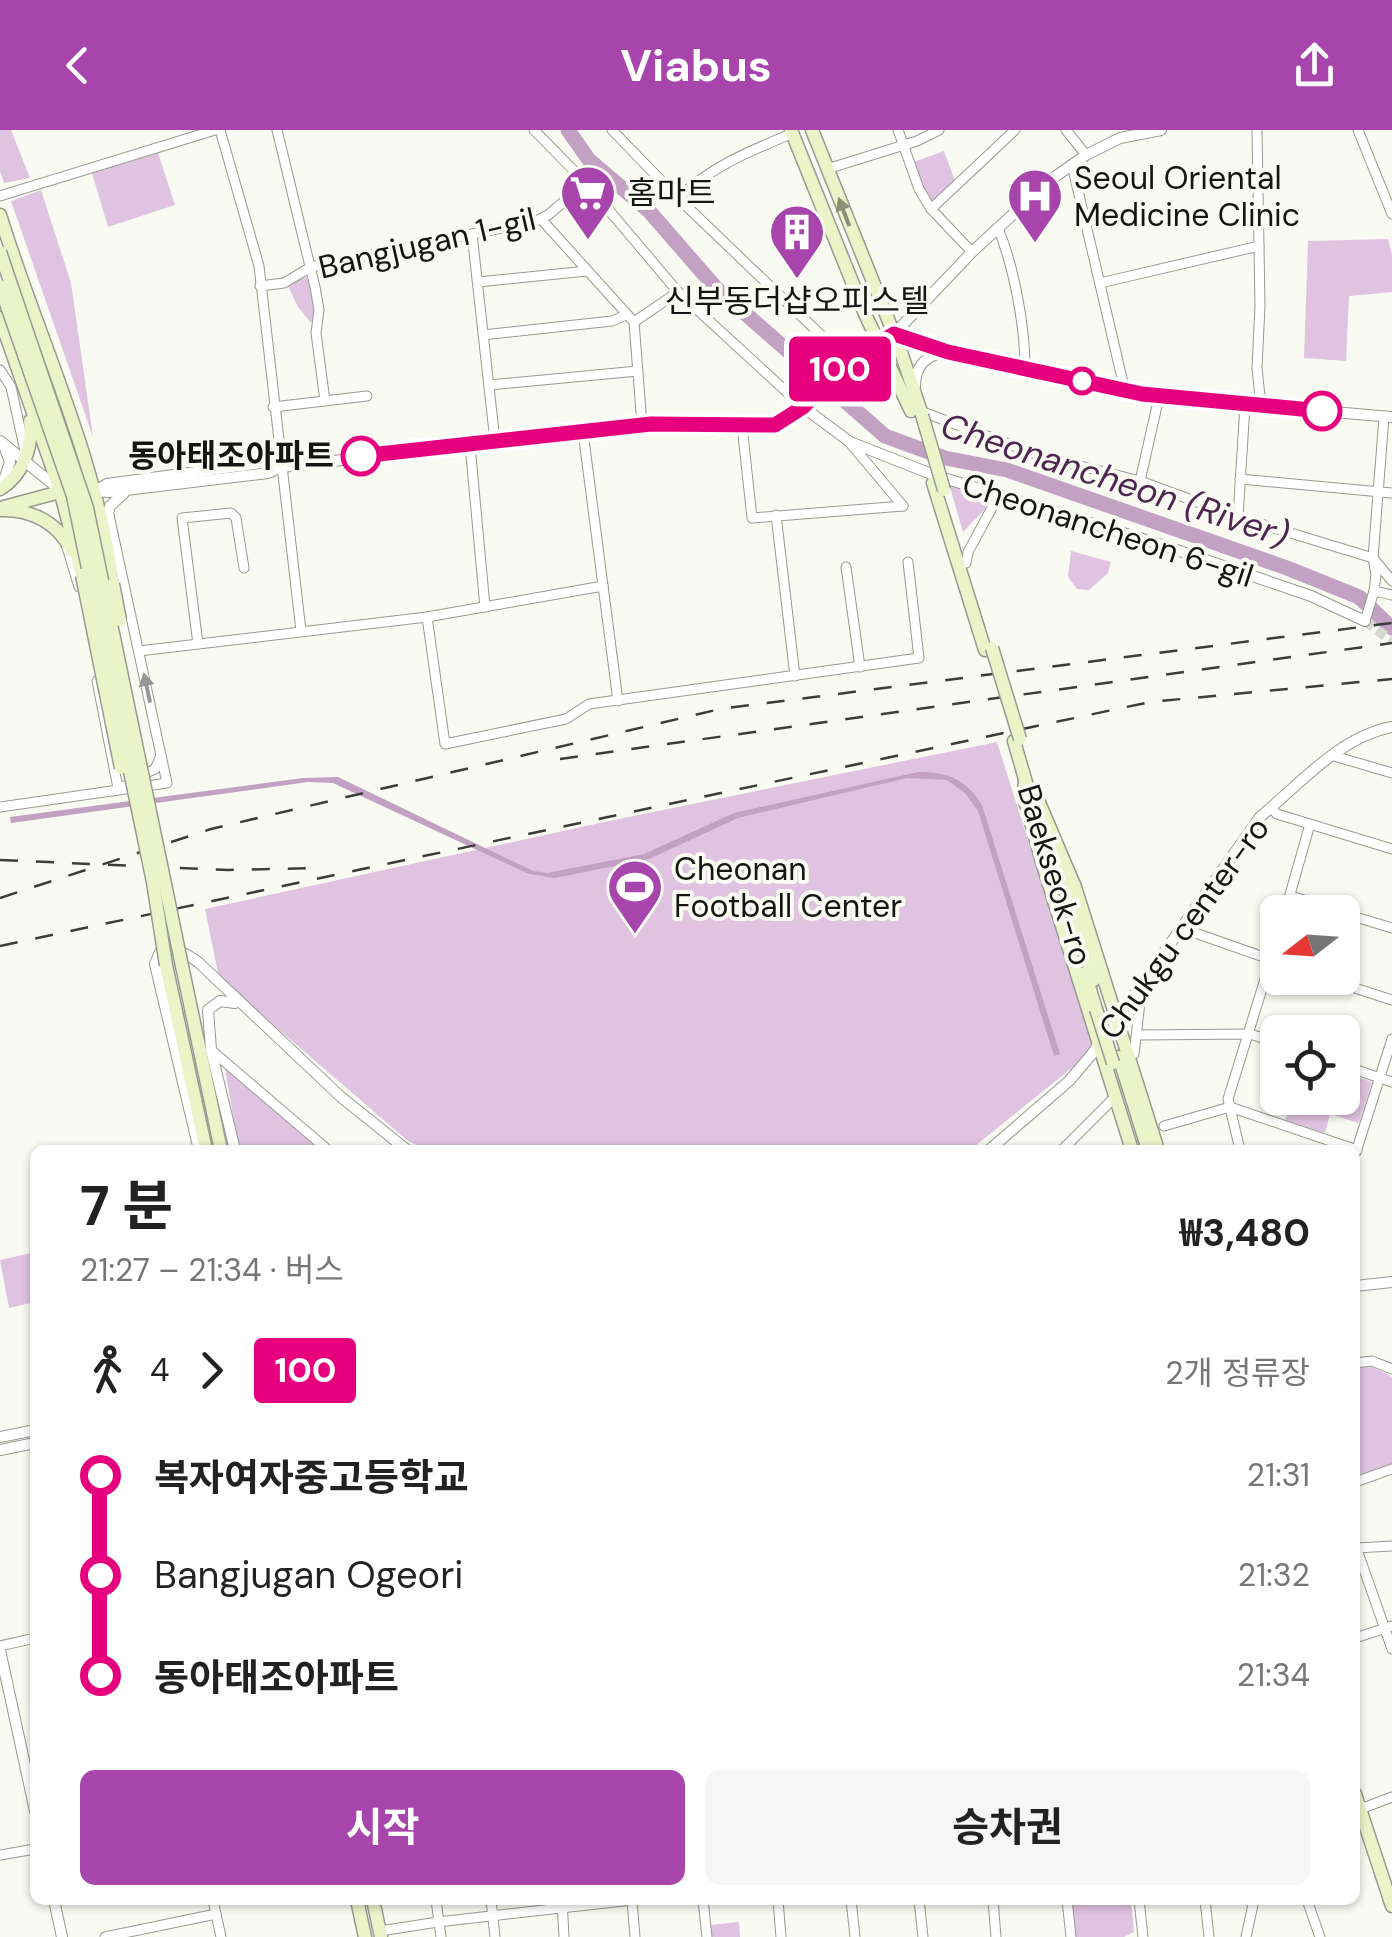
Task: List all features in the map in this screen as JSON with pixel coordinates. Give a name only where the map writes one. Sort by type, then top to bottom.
[{"type":"main road","points":[[812,130],[894,334],[1016,740]]},
{"type":"main road","points":[[792,132],[851,280],[914,405]]},
{"type":"main road","points":[[0,215],[107,519],[113,584],[178,908],[204,1066]]},
{"type":"main road","points":[[0,252],[86,508],[220,1145]]},
{"type":"main road","points":[[851,280],[863,286],[868,273]]},
{"type":"main road","points":[[0,286],[73,496],[149,864],[201,1145]]},
{"type":"main road","points":[[0,318],[5,352],[16,365],[60,490],[82,574],[142,870],[166,965]]},
{"type":"main road","points":[[0,489],[18,473],[32,432],[16,365]]},
{"type":"main road","points":[[939,487],[966,544],[966,563],[989,649]]},
{"type":"main road","points":[[0,497],[60,490],[94,491]]},
{"type":"main road","points":[[0,509],[60,490]]},
{"type":"main road","points":[[0,509],[26,513],[63,532],[82,574]]},
{"type":"main road","name":"Baekseok-ro","points":[[1016,740],[1099,1007]]},
{"type":"main road","name":"Baekseok-ro","points":[[1016,740],[1099,1007]]},
{"type":"main road","points":[[1026,780],[1024,798],[1098,1046],[1134,1145]]},
{"type":"main road","points":[[1035,793],[1064,857],[1156,1145]]},
{"type":"main road","points":[[1099,1007],[1146,1145]]},
{"type":"main road","points":[[1116,1060],[1135,1145]]},
{"type":"main road","points":[[1360,1814],[1386,1870],[1392,1906]]},
{"type":"main road","points":[[358,1905],[365,1937]]},
{"type":"main road","points":[[374,1905],[380,1934]]},
{"type":"street","points":[[0,196],[217,130],[250,227],[260,286],[301,630]]},
{"type":"street","points":[[277,130],[319,310],[316,333],[325,401]]},
{"type":"street","points":[[534,130],[678,292],[806,404]]},
{"type":"street","points":[[612,130],[848,361],[865,366],[914,405],[1041,456],[1140,481],[1238,517],[1372,558],[1392,580]]},
{"type":"street","points":[[898,130],[919,189],[931,209],[972,252]]},
{"type":"street","points":[[931,209],[1014,130]]},
{"type":"street","points":[[1066,130],[1086,155]]},
{"type":"street","points":[[94,491],[642,425],[775,425],[806,404],[848,361],[894,334],[972,252],[1049,181],[1086,155],[1120,138],[1161,130]]},
{"type":"street","points":[[1257,130],[1257,368],[1261,406]]},
{"type":"street","points":[[1358,130],[1392,214]]},
{"type":"street","points":[[678,198],[699,178],[730,159],[792,132]]},
{"type":"street","points":[[827,169],[933,132]]},
{"type":"street","points":[[1072,164],[1126,391]]},
{"type":"street","name":"Bangjugan 1-gil","points":[[260,286],[284,283],[311,267],[541,219],[586,184]]},
{"type":"street","points":[[541,219],[630,318],[642,425]]},
{"type":"street","points":[[998,228],[1025,346],[1025,368]]},
{"type":"street","points":[[472,234],[495,441]]},
{"type":"street","points":[[1100,283],[1259,246]]},
{"type":"street","points":[[478,282],[587,271]]},
{"type":"street","points":[[484,335],[630,318],[678,292]]},
{"type":"street","points":[[894,334],[948,352],[1159,398],[1388,417],[1372,558],[1376,575],[1366,619]]},
{"type":"street","points":[[914,405],[914,382],[920,365],[932,355],[948,352]]},
{"type":"street","points":[[0,370],[11,387],[26,458]]},
{"type":"street","points":[[489,384],[638,371]]},
{"type":"street","points":[[273,407],[367,396]]},
{"type":"street","points":[[1140,481],[1159,398]]},
{"type":"street","name":"Cheonancheon 6-gil","points":[[742,426],[752,518],[903,506],[850,442],[806,404]]},
{"type":"street","points":[[1238,517],[1245,405]]},
{"type":"street","points":[[583,432],[618,701]]},
{"type":"street","points":[[0,441],[26,458],[60,490]]},
{"type":"street","points":[[0,441],[10,462],[0,489]]},
{"type":"street","name":"Cheonancheon 6-gil","points":[[850,442],[934,474],[1000,492],[1312,596],[1366,619]]},
{"type":"street","points":[[470,445],[485,606]]},
{"type":"street","points":[[88,461],[104,478],[122,482]]},
{"type":"street","points":[[94,491],[107,484],[269,462],[282,467]]},
{"type":"street","points":[[1240,479],[1392,492]]},
{"type":"street","points":[[0,807],[166,783],[107,519],[120,494],[139,488]]},
{"type":"street","points":[[966,544],[1000,492]]},
{"type":"street","points":[[198,644],[182,518],[231,513],[236,518],[244,568]]},
{"type":"street","points":[[776,514],[795,676]]},
{"type":"street","points":[[63,532],[79,588],[118,788]]},
{"type":"street","points":[[427,617],[445,744],[566,718],[589,704],[920,658],[908,562]]},
{"type":"street","points":[[846,567],[860,667]]},
{"type":"street","points":[[139,651],[427,617],[603,586]]},
{"type":"street","points":[[1374,592],[1392,595]]},
{"type":"street","name":"Chukgu center-ro","points":[[994,1145],[1069,1081],[1098,1046],[1239,843],[1271,808],[1294,785],[1356,738],[1392,727]]},
{"type":"street","points":[[118,788],[155,770],[161,756]]},
{"type":"street","points":[[1334,756],[1392,773]]},
{"type":"street","points":[[114,765],[127,776],[138,776]]},
{"type":"street","points":[[1271,808],[1277,814],[1392,849]]},
{"type":"street","points":[[1290,895],[1310,824]]},
{"type":"street","points":[[1360,918],[1392,928]]},
{"type":"street","points":[[1181,928],[1260,956]]},
{"type":"street","points":[[201,1145],[156,956],[171,949],[183,951],[341,1097],[401,1145]]},
{"type":"street","points":[[1134,1054],[1142,985]]},
{"type":"street","points":[[1360,990],[1392,1000]]},
{"type":"street","points":[[1239,1145],[1228,1099],[1263,995]]},
{"type":"street","points":[[234,1145],[211,1050],[208,1010],[214,1003],[226,1000],[240,1005]]},
{"type":"street","points":[[1138,1035],[1250,1034],[1260,1037]]},
{"type":"street","points":[[1358,1145],[1392,1039]]},
{"type":"street","points":[[211,1050],[322,1145]]},
{"type":"street","points":[[1360,1071],[1392,1082]]},
{"type":"street","points":[[1067,1145],[1115,1097]]},
{"type":"street","points":[[1164,1126],[1230,1107],[1336,1145]]},
{"type":"street","points":[[1360,1285],[1392,1282]]},
{"type":"street","points":[[1360,1361],[1372,1360],[1392,1368]]},
{"type":"street","points":[[0,1438],[30,1431]]},
{"type":"street","points":[[0,1450],[30,1445]]},
{"type":"street","points":[[1360,1480],[1392,1469]]},
{"type":"street","points":[[1360,1546],[1392,1546]]},
{"type":"street","points":[[1360,1556],[1389,1627],[1392,1649]]},
{"type":"street","points":[[1360,1636],[1389,1627]]},
{"type":"street","points":[[30,1639],[0,1648],[30,1788]]},
{"type":"street","points":[[1360,1809],[1392,1798]]},
{"type":"street","points":[[0,1855],[30,1850]]},
{"type":"street","points":[[55,1905],[62,1937]]},
{"type":"street","points":[[214,1905],[221,1937]]},
{"type":"street","points":[[436,1905],[440,1937]]},
{"type":"street","points":[[492,1905],[495,1937]]},
{"type":"street","points":[[380,1934],[556,1905]]},
{"type":"street","points":[[562,1905],[564,1937]]},
{"type":"street","points":[[632,1905],[635,1937]]},
{"type":"street","points":[[704,1905],[707,1937]]},
{"type":"street","points":[[779,1905],[782,1937]]},
{"type":"street","points":[[852,1905],[855,1937]]},
{"type":"street","points":[[920,1905],[923,1937]]},
{"type":"street","points":[[993,1905],[996,1937]]},
{"type":"street","points":[[1068,1905],[1071,1937]]},
{"type":"street","points":[[1140,1905],[1143,1937]]},
{"type":"street","points":[[1206,1905],[1209,1937]]},
{"type":"street","points":[[1246,1937],[1253,1905]]},
{"type":"street","points":[[1309,1905],[1320,1937]]},
{"type":"street","points":[[105,1937],[216,1914]]},
{"type":"shaded area","points":[[0,130],[11,130],[30,178],[4,183],[0,171]]},
{"type":"shaded area","points":[[944,151],[955,181],[933,202],[926,195],[914,162]]},
{"type":"shaded area","points":[[158,153],[175,205],[108,227],[92,173]]},
{"type":"shaded area","points":[[41,190],[71,283],[93,437],[11,201]]},
{"type":"shaded area","points":[[1388,239],[1392,292],[1349,296],[1346,361],[1304,358],[1308,241]]},
{"type":"shaded area","points":[[308,277],[315,311],[311,323],[288,286],[289,282]]},
{"type":"shaded area","points":[[949,484],[980,492],[987,501],[985,509],[963,532]]},
{"type":"shaded area","points":[[1071,551],[1111,562],[1108,573],[1089,590],[1077,589],[1068,577]]},
{"type":"shaded area","name":"Cheonan Football Center","points":[[997,742],[1094,1050],[976,1145],[416,1145],[219,978],[205,909]]},
{"type":"shaded area","points":[[918,772],[955,779],[982,805],[1060,1054],[1054,1056],[978,811],[965,793],[947,780],[907,778],[738,818],[649,859],[555,878],[529,874],[333,783],[308,782],[11,823],[10,817],[303,778],[338,777],[533,871],[547,873],[644,854],[734,813]]},
{"type":"shaded area","points":[[225,1069],[230,1069],[315,1144],[238,1145]]},
{"type":"shaded area","points":[[1360,1078],[1372,1082],[1359,1123],[1333,1115],[1360,1115]]},
{"type":"shaded area","points":[[1287,1115],[1330,1115],[1325,1133],[1285,1121]]},
{"type":"shaded area","points":[[30,1253],[30,1303],[9,1308],[0,1260]]},
{"type":"shaded area","points":[[1373,1367],[1392,1377],[1392,1464],[1360,1474],[1360,1368]]},
{"type":"shaded area","points":[[1071,1905],[1131,1905],[1134,1932],[1124,1937],[1074,1937]]},
{"type":"shaded area","points":[[739,1922],[740,1937],[710,1937],[709,1925]]},
{"type":"waterway","name":"Cheonancheon (River)","points":[[568,130],[589,160],[649,211],[716,288],[885,436],[945,458],[1007,470],[1287,568],[1359,597],[1392,628]]},
{"type":"tunnel","points":[[1365,621],[1392,641]]},
{"type":"railway","points":[[0,898],[211,829],[720,709],[1392,623]]},
{"type":"railway","points":[[560,759],[1392,643]]},
{"type":"railway","points":[[0,946],[1150,702],[1392,679]]},
{"type":"railway","points":[[0,860],[228,870],[315,868]]},
{"type":"bus line","name":"100","points":[[361,456],[651,424],[775,425],[803,407],[848,361],[894,334],[948,352],[1142,394],[1322,411]]},
{"type":"place","name":"홈마트","points":[[588,242]]},
{"type":"place","name":"Seoul Oriental Medicine Clinic","points":[[1035,245]]},
{"type":"place","name":"신부동더샵오피스텔","points":[[797,281]]},
{"type":"place","name":"동아태조아파트","points":[[361,456]]},
{"type":"place","name":"Cheonan Football Center","points":[[635,936]]}]
